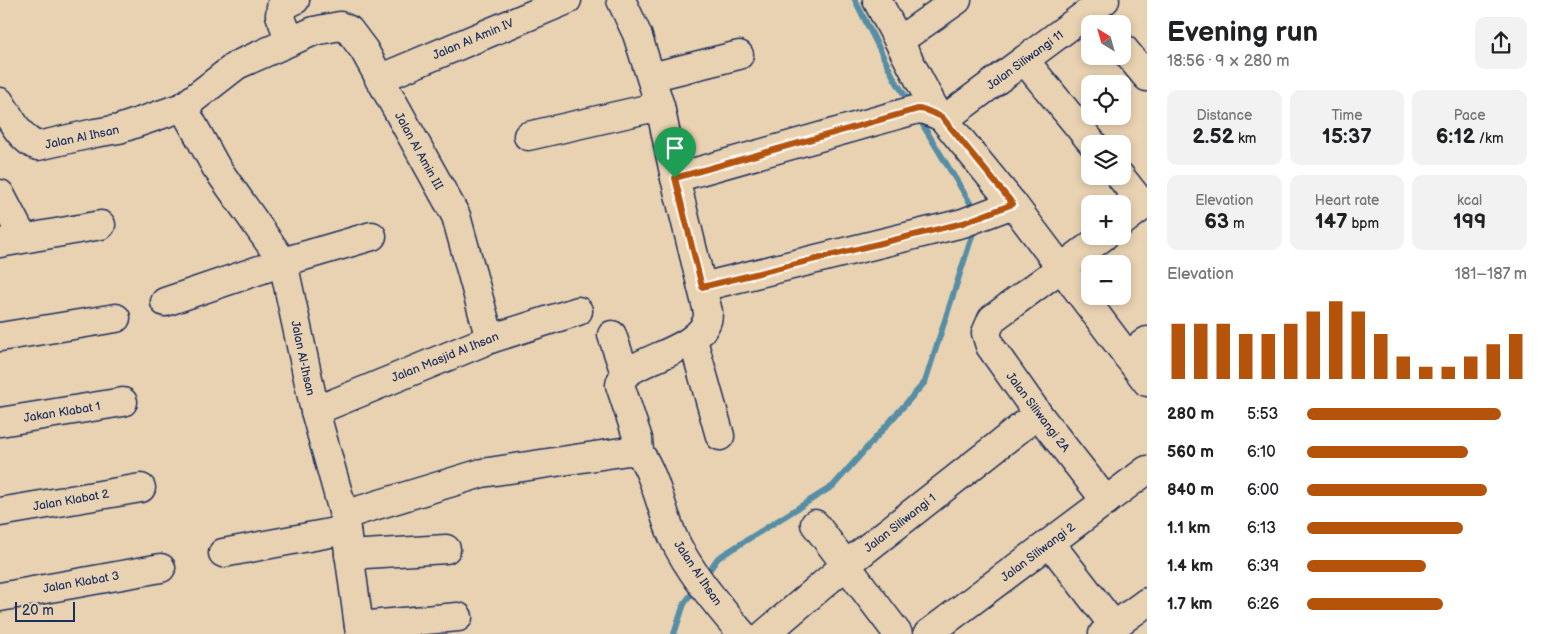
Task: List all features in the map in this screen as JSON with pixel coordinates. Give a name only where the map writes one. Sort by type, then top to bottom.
[{"type":"street","points":[[290,41],[280,15],[281,8],[295,0]]},
{"type":"street","name":"Jalan Al Amin IV","points":[[379,79],[567,0]]},
{"type":"street","points":[[612,335],[625,373],[676,350],[693,340],[706,323],[708,312],[675,178],[660,106],[637,34],[622,0]]},
{"type":"street","points":[[877,0],[900,40],[933,106],[918,114],[1137,348],[1147,382]]},
{"type":"street","points":[[900,40],[957,0]]},
{"type":"street","name":"Jalan Siliwangi 11","points":[[675,178],[918,114],[950,115],[1096,9]]},
{"type":"street","name":"Jalan Al Amin III","points":[[182,107],[237,65],[314,31],[340,26],[349,30],[357,39],[456,216],[490,339]]},
{"type":"street","points":[[651,77],[739,55]]},
{"type":"street","points":[[1131,58],[1147,77]]},
{"type":"street","points":[[1025,60],[1086,135]]},
{"type":"street","name":"Jalan Al Ihsan","points":[[0,102],[22,135],[31,144],[38,146],[119,129],[182,107]]},
{"type":"street","points":[[528,136],[660,106]]},
{"type":"street","name":"Jalan Al-Ihsan","points":[[182,107],[216,167],[283,262],[314,410],[347,534],[359,630]]},
{"type":"street","points":[[1128,185],[1145,204],[1131,215]]},
{"type":"street","points":[[0,194],[11,240],[101,225]]},
{"type":"street","points":[[702,287],[963,223],[1004,208]]},
{"type":"street","points":[[165,302],[283,262],[372,236]]},
{"type":"street","points":[[1063,268],[1092,245]]},
{"type":"street","name":"Jalan Siliwangi 2A","points":[[1063,268],[992,319],[986,333],[990,346],[1038,414],[1106,500]]},
{"type":"street","name":"Jalan Masjid Al Ihsan","points":[[314,410],[490,339],[578,311]]},
{"type":"street","points":[[0,337],[116,318]]},
{"type":"street","points":[[693,340],[720,436]]},
{"type":"street","name":"Jalan Al Ihsan","points":[[625,373],[621,378],[620,385],[638,439],[639,452],[647,464],[674,537],[698,578],[742,634]]},
{"type":"street","name":"Jakan Klabat 1","points":[[0,422],[123,402]]},
{"type":"street","name":"Jalan Siliwangi 1","points":[[765,634],[846,565],[1038,414]]},
{"type":"street","points":[[223,553],[347,534],[482,473],[628,451],[639,452]]},
{"type":"street","name":"Jalan Siliwangi 2","points":[[928,634],[1147,470]]},
{"type":"street","name":"Jalan Klabat 2","points":[[0,512],[141,488]]},
{"type":"street","points":[[815,524],[898,634]]},
{"type":"street","points":[[347,534],[446,549]]},
{"type":"street","points":[[1050,543],[1109,630],[1147,602]]},
{"type":"street","name":"Jalan Klabat 3","points":[[0,597],[161,568]]},
{"type":"street","points":[[359,630],[458,617]]},
{"type":"waterway","points":[[855,0],[894,78],[910,104]]},
{"type":"waterway","points":[[918,117],[975,211]]},
{"type":"waterway","points":[[705,576],[718,558],[833,486],[925,382],[975,227]]},
{"type":"waterway","points":[[674,634],[684,604],[696,588]]},
{"type":"route","points":[[918,109],[926,110],[942,117],[1013,204],[963,223],[702,287],[675,178],[918,109]]}]
